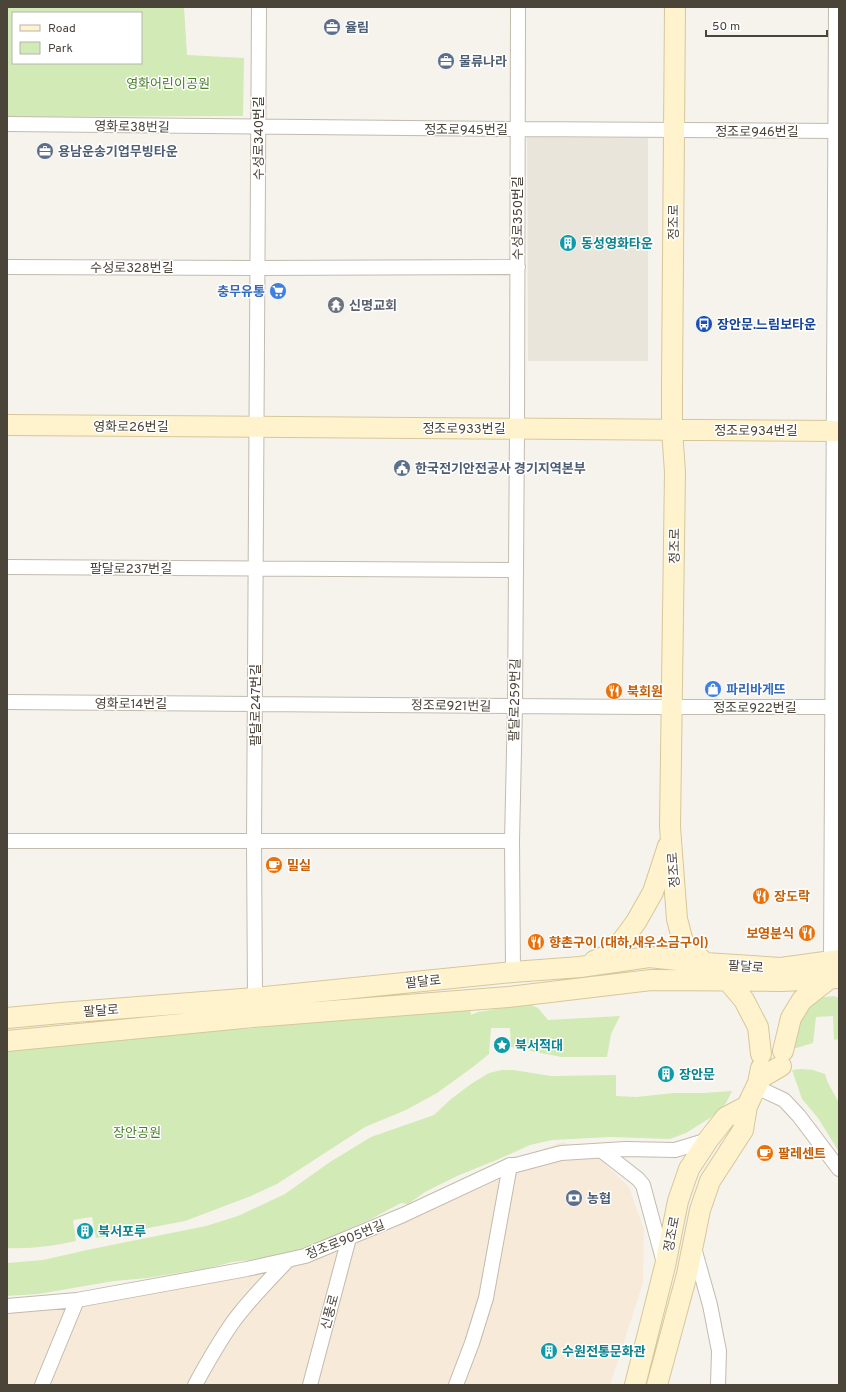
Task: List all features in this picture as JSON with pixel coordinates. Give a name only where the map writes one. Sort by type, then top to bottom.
[{"type":"street","name":"수성로340번길","points":[[256,426],[259,7]]},
{"type":"street","name":"수성로350번길","points":[[517,429],[518,7]]},
{"type":"street","name":"정조로","points":[[657,1385],[687,1274],[700,1210],[710,1181],[744,1130],[747,1106],[759,1072],[758,1027],[744,1000],[727,980],[705,963],[683,942],[677,919],[671,836],[671,707],[675,472],[672,430],[675,7]]},
{"type":"street","points":[[836,7],[837,431],[835,969],[802,1000],[791,1018],[782,1059],[759,1072],[799,1116],[839,1169]]},
{"type":"street","name":"영화로38번길","points":[[7,124],[258,127]]},
{"type":"street","name":"정조로945번길","points":[[258,127],[674,130]]},
{"type":"street","name":"정조로946번길","points":[[674,130],[837,131]]},
{"type":"street","name":"수성로328번길","points":[[7,267],[257,268]]},
{"type":"street","points":[[257,268],[518,267]]},
{"type":"street","name":"영화로26번길","points":[[7,425],[256,426]]},
{"type":"street","name":"정조로933번길","points":[[256,426],[672,430]]},
{"type":"street","name":"팔달로247번길","points":[[255,998],[254,842],[256,426]]},
{"type":"street","name":"팔달로259번길","points":[[512,972],[512,841],[515,706],[517,429]]},
{"type":"street","name":"정조로934번길","points":[[672,430],[837,431]]},
{"type":"street","name":"팔달로237번길","points":[[7,567],[256,569]]},
{"type":"street","points":[[256,569],[515,570]]},
{"type":"street","name":"영화로14번길","points":[[7,702],[255,703]]},
{"type":"street","name":"정조로921번길","points":[[255,703],[671,707]]},
{"type":"street","name":"정조로922번길","points":[[671,707],[836,707]]},
{"type":"street","points":[[580,967],[613,953],[636,922],[653,892],[671,836]]},
{"type":"street","points":[[7,841],[512,841]]},
{"type":"street","name":"팔달로","points":[[7,1018],[255,998],[512,972],[580,967],[649,957],[705,963],[781,968],[835,969]]},
{"type":"street","name":"팔달로","points":[[7,1041],[253,1017],[508,997],[651,980],[782,981],[835,969]]},
{"type":"street","name":"정조로","points":[[635,1385],[665,1266],[678,1202],[689,1169],[708,1140],[726,1117],[747,1106]]},
{"type":"street","name":"정조로905번길","points":[[7,1306],[77,1300],[247,1269],[305,1256],[349,1238],[510,1165],[516,1165],[562,1153],[625,1149],[674,1150],[708,1140]]},
{"type":"street","points":[[602,1151],[638,1179],[643,1186],[665,1266]]},
{"type":"street","points":[[456,1385],[472,1343],[486,1298],[510,1165]]},
{"type":"street","name":"신풍로","points":[[310,1385],[349,1238]]},
{"type":"street","points":[[693,1243],[710,1305],[719,1350],[718,1385]]},
{"type":"street","points":[[195,1385],[215,1349],[234,1321],[261,1288],[288,1260]]},
{"type":"street","points":[[42,1385],[77,1300]]},
{"type":"shaded area","points":[[527,137],[648,138],[648,361],[528,361]]},
{"type":"shaded area","points":[[563,1142],[599,1158],[629,1187],[644,1230],[643,1283],[610,1385],[7,1385],[7,1300],[43,1298],[291,1257],[519,1157]]},
{"type":"green space","name":"영화어린이공원","points":[[7,7],[184,7],[187,55],[244,58],[243,116],[7,117]]},
{"type":"green space","points":[[834,996],[839,998],[839,1039],[834,1040],[833,1016],[816,1017],[813,1043],[793,1049],[795,1028],[804,1013],[817,998]]},
{"type":"green space","name":"장안공원","points":[[469,1004],[471,1015],[478,1012],[529,1004],[538,1008],[548,1020],[620,1016],[611,1034],[607,1057],[561,1057],[511,1047],[510,1028],[491,1028],[489,1054],[437,1093],[406,1110],[365,1127],[277,1184],[251,1196],[185,1221],[96,1238],[92,1217],[73,1220],[76,1241],[42,1247],[7,1248],[7,1047],[195,1030],[247,1029]]},
{"type":"green space","points":[[502,1070],[513,1070],[551,1076],[616,1075],[616,1096],[636,1097],[674,1093],[732,1091],[726,1103],[713,1116],[686,1133],[670,1139],[610,1137],[552,1140],[530,1145],[457,1176],[425,1192],[408,1204],[401,1203],[371,1219],[293,1254],[232,1262],[209,1268],[147,1278],[114,1281],[38,1294],[7,1296],[7,1263],[43,1260],[206,1226],[238,1216],[285,1194],[330,1162],[371,1137],[434,1115],[451,1099],[471,1084],[489,1073]]},
{"type":"green space","points":[[792,1070],[813,1070],[825,1074],[827,1081],[839,1103],[839,1152],[818,1118],[802,1099]]},
{"type":"place","name":"율림","points":[[332,27]]},
{"type":"place","name":"물류나라","points":[[446,61]]},
{"type":"place","name":"용남운송기업무빙타운","points":[[45,151]]},
{"type":"place","name":"동성영화타운","points":[[568,243]]},
{"type":"place","name":"충무유통","points":[[278,291]]},
{"type":"place","name":"신명교회","points":[[336,305]]},
{"type":"place","name":"장안문.느림보타운","points":[[704,324]]},
{"type":"place","name":"한국전기안전공사 경기지역본부","points":[[402,468]]},
{"type":"place","name":"파리바게뜨","points":[[713,689]]},
{"type":"place","name":"북회원","points":[[614,691]]},
{"type":"place","name":"밀실","points":[[274,865]]},
{"type":"place","name":"장도락","points":[[761,896]]},
{"type":"place","name":"보영분식","points":[[807,933]]},
{"type":"place","name":"향촌구이 (대하,새우소금구이)","points":[[536,942]]},
{"type":"place","name":"북서적대","points":[[502,1045]]},
{"type":"place","name":"장안문","points":[[666,1074]]},
{"type":"place","name":"팔레센트","points":[[765,1153]]},
{"type":"place","name":"농협","points":[[574,1198]]},
{"type":"place","name":"북서포루","points":[[85,1231]]},
{"type":"place","name":"수원전통문화관","points":[[549,1351]]}]
